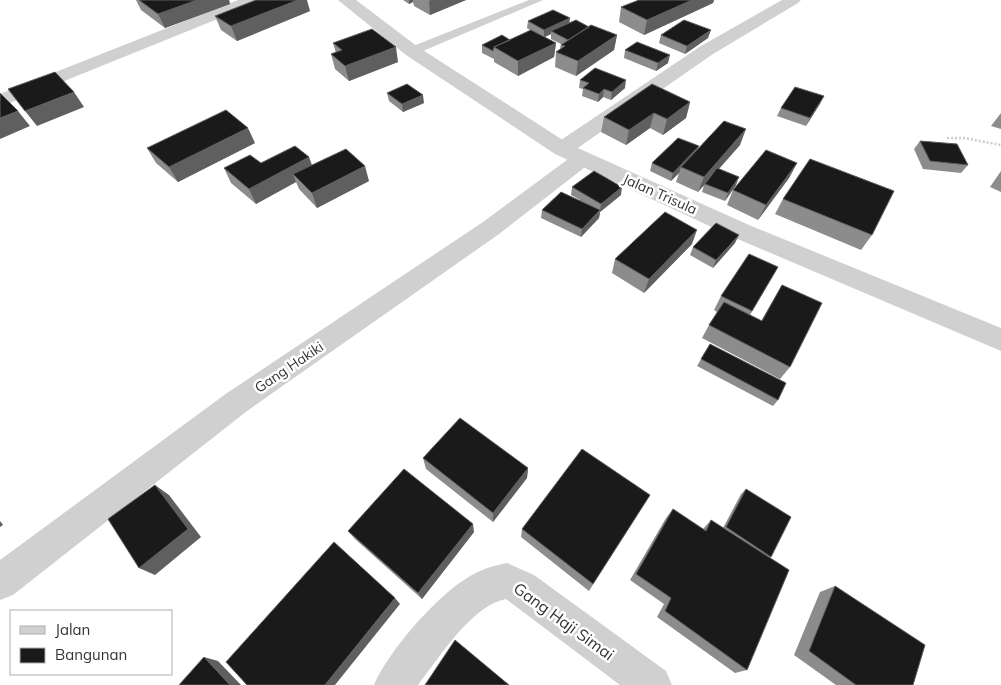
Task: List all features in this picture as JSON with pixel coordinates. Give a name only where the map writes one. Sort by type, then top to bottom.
[{"type":"street","points":[[0,101],[252,0]]},
{"type":"street","name":"Gang Hakiki","points":[[0,582],[237,402],[492,228],[572,154],[707,50],[793,0]]},
{"type":"street","name":"Jalan Trisula","points":[[351,1],[412,51],[572,154],[741,231],[1001,340]]},
{"type":"street","name":"Gang Haji Simai","points":[[394,685],[461,603],[487,586],[508,581],[521,588],[652,685]]},
{"type":"lane","points":[[412,51],[538,0]]},
{"type":"path","points":[[947,138],[964,138],[1001,145]]},
{"type":"building","points":[[139,0],[197,0],[158,14]]},
{"type":"building","points":[[256,0],[298,0],[231,26],[215,16]]},
{"type":"building","points":[[639,0],[692,0],[647,20],[621,7]]},
{"type":"building","points":[[553,10],[570,18],[544,30],[528,21]]},
{"type":"building","points":[[576,20],[589,27],[568,40],[551,31]]},
{"type":"building","points":[[684,20],[711,30],[687,46],[661,35]]},
{"type":"building","points":[[591,25],[617,35],[578,61],[556,52],[565,46],[561,45]]},
{"type":"building","points":[[372,29],[396,47],[345,66],[331,54],[342,50],[333,43]]},
{"type":"building","points":[[531,30],[556,43],[518,61],[494,47]]},
{"type":"building","points":[[502,35],[510,40],[494,47],[493,51],[482,45]]},
{"type":"building","points":[[637,42],[670,55],[658,63],[625,50]]},
{"type":"building","points":[[595,68],[626,80],[612,92],[604,89],[599,94],[583,88],[589,83],[580,80]]},
{"type":"building","points":[[55,72],[74,92],[25,111],[8,89]]},
{"type":"building","points":[[407,84],[423,95],[402,104],[387,93]]},
{"type":"building","points":[[652,84],[690,102],[667,119],[654,113],[629,130],[604,117]]},
{"type":"building","points":[[795,87],[824,96],[810,118],[781,108]]},
{"type":"building","points":[[0,93],[18,111],[0,118]]},
{"type":"building","points":[[226,110],[248,128],[169,167],[147,148]]},
{"type":"building","points":[[724,121],[746,129],[704,177],[681,167]]},
{"type":"building","points":[[678,138],[699,146],[673,173],[652,163]]},
{"type":"building","points":[[920,141],[957,144],[968,165],[930,161]]},
{"type":"building","points":[[295,146],[309,157],[249,189],[224,168],[250,155],[261,163]]},
{"type":"building","points":[[346,149],[365,166],[312,193],[293,174]]},
{"type":"building","points":[[766,150],[797,163],[766,205],[733,190]]},
{"type":"building","points":[[810,159],[894,191],[872,235],[783,199]]},
{"type":"building","points":[[717,168],[739,177],[728,193],[705,184]]},
{"type":"building","points":[[594,171],[622,187],[601,204],[572,187]]},
{"type":"building","points":[[561,192],[600,210],[582,229],[542,210]]},
{"type":"building","points":[[665,212],[697,230],[649,279],[615,259]]},
{"type":"building","points":[[716,223],[739,235],[716,260],[693,247]]},
{"type":"building","points":[[749,254],[778,267],[752,311],[721,296]]},
{"type":"building","points":[[782,285],[822,303],[790,367],[709,325],[724,302],[762,321]]},
{"type":"building","points":[[710,344],[786,383],[778,400],[701,359]]},
{"type":"building","points":[[460,418],[528,468],[493,513],[423,458]]},
{"type":"building","points":[[582,449],[650,495],[593,584],[522,529]]},
{"type":"building","points":[[404,469],[473,524],[418,593],[348,531]]},
{"type":"building","points":[[155,485],[188,529],[139,568],[108,519]]},
{"type":"building","points":[[746,489],[791,517],[771,557],[726,527]]},
{"type":"building","points":[[673,509],[706,531],[711,520],[789,570],[747,670],[665,611],[671,598],[636,574]]},
{"type":"building","points":[[334,542],[395,598],[325,685],[247,685],[226,662]]},
{"type":"building","points":[[835,586],[925,645],[913,685],[856,685],[809,651]]},
{"type":"building","points":[[455,640],[509,685],[425,685]]},
{"type":"building","points":[[204,657],[230,685],[179,685]]}]
